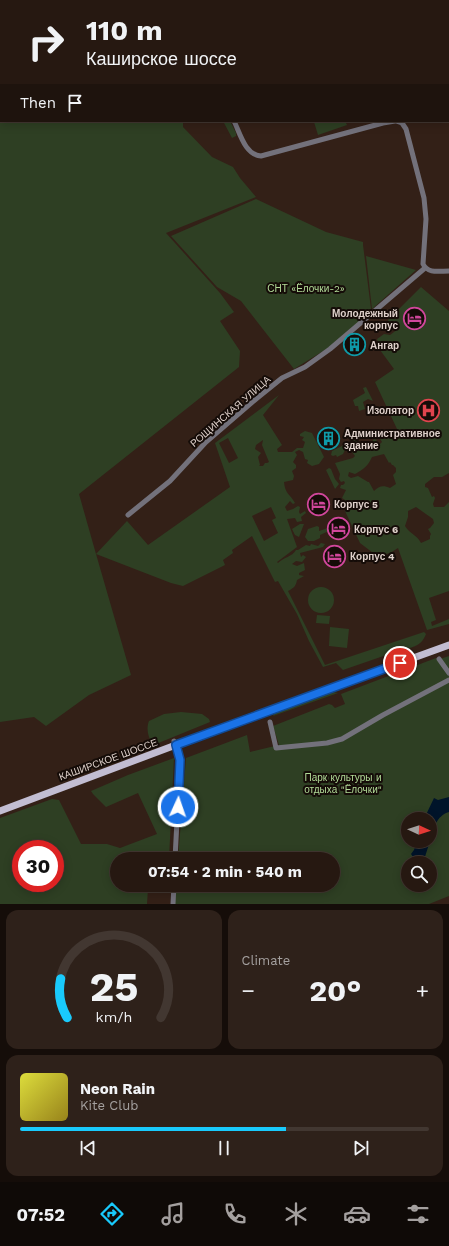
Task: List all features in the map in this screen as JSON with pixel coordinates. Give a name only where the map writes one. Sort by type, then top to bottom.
[{"type":"main road","name":"КАШИРСКОЕ ШОССЕ","points":[[0,811],[175,743],[449,641]]},
{"type":"main road","name":"КАШИРСКОЕ ШОССЕ","points":[[0,806],[449,645]]},
{"type":"street","points":[[234,122],[249,151],[254,155],[260,156],[390,122]]},
{"type":"street","points":[[399,122],[402,123],[406,129],[423,190],[426,215],[423,261],[425,268],[431,271],[449,271]]},
{"type":"street","name":"РОЩИНСКАЯ УЛИЦА","points":[[128,515],[170,481],[206,442],[256,399],[282,378],[305,367],[330,349],[425,268]]},
{"type":"street","points":[[439,660],[449,673]]},
{"type":"street","points":[[270,722],[276,748],[327,743],[342,739],[383,715],[449,680]]},
{"type":"street","points":[[175,743],[180,763],[175,852]]},
{"type":"street","points":[[173,904],[174,892]]},
{"type":"green space","points":[[0,122],[183,122],[183,127],[212,157],[233,167],[256,197],[166,233],[220,293],[234,312],[220,321],[240,351],[239,367],[79,494],[131,675],[89,695],[46,726],[34,717],[0,722]]},
{"type":"green space","points":[[224,122],[230,122],[236,133],[236,136],[232,138]]},
{"type":"green space","points":[[314,122],[346,122],[347,125],[318,135]]},
{"type":"green space","name":"СНТ «Ёлочки-2»","points":[[256,199],[326,232],[363,242],[371,309],[368,314],[328,348],[294,369],[241,301],[217,287],[171,236]]},
{"type":"green space","points":[[366,256],[416,270],[372,309]]},
{"type":"green space","points":[[421,287],[449,311],[449,473],[442,477],[434,477],[425,484],[425,487],[428,488],[432,497],[434,496],[435,498],[433,504],[434,507],[444,507],[449,502],[449,591],[429,598],[436,620],[431,622],[432,626],[449,619],[449,624],[427,630],[398,548],[390,553],[377,556],[360,543],[345,511],[345,500],[342,498],[346,490],[340,488],[341,485],[345,483],[344,481],[341,482],[339,479],[340,474],[335,463],[353,458],[355,456],[352,452],[355,447],[360,449],[364,446],[367,448],[374,439],[377,440],[376,441],[379,445],[382,442],[379,434],[381,435],[381,439],[383,439],[384,437],[388,436],[391,430],[397,429],[375,382],[394,369],[380,350],[377,339],[384,334],[390,335],[398,329],[396,326],[389,324],[388,320]],"holes":[[[429,403],[434,412],[428,416],[423,406]],[[384,454],[389,463],[390,462],[396,468],[396,472],[393,475],[396,484],[390,488],[385,486],[379,487],[374,491],[369,482],[358,476],[351,478],[348,476],[349,472],[355,474],[363,469],[372,457]],[[416,507],[433,519],[434,523],[428,529],[431,534],[430,539],[421,543],[418,538],[407,529],[405,526],[408,511]]]},
{"type":"green space","points":[[366,387],[373,401],[368,399],[363,402],[365,409],[359,411],[358,406],[355,406],[353,400],[365,393],[363,388]]},
{"type":"green space","points":[[279,395],[263,415],[282,445],[277,449],[278,452],[292,452],[297,448],[303,448],[305,442],[302,440],[304,437],[300,436],[300,434],[305,431],[312,433],[324,457],[319,464],[312,466],[307,463],[308,460],[305,459],[303,452],[299,450],[295,452],[297,455],[293,462],[296,465],[296,468],[292,471],[294,476],[293,480],[284,482],[287,492],[295,503],[293,504],[290,501],[285,507],[287,511],[298,506],[300,507],[300,514],[305,511],[306,513],[301,517],[302,521],[297,522],[295,518],[287,519],[297,547],[277,562],[278,563],[296,550],[306,545],[310,546],[311,544],[318,546],[321,543],[325,544],[323,547],[300,553],[301,557],[303,555],[306,557],[302,562],[296,561],[292,564],[297,566],[304,563],[305,570],[299,573],[299,575],[304,576],[297,580],[294,587],[288,591],[325,665],[424,632],[426,634],[419,644],[403,651],[400,647],[399,650],[395,652],[343,670],[336,663],[323,667],[297,614],[278,581],[275,582],[252,536],[232,550],[233,553],[223,560],[225,565],[183,586],[171,583],[96,554],[127,521],[148,545],[230,487],[215,443]],"holes":[[[228,438],[238,458],[229,463],[219,443]],[[263,440],[262,445],[269,462],[265,463],[263,466],[259,466],[258,457],[261,453],[255,449],[256,445]],[[271,507],[276,518],[272,520],[278,533],[264,541],[252,516]]]},
{"type":"green space","points":[[356,439],[361,443],[356,444],[349,450],[348,448],[343,454],[337,457],[336,455],[331,455],[332,451]]},
{"type":"green space","points":[[329,468],[339,484],[335,489],[326,470]]},
{"type":"green space","points":[[300,524],[304,524],[299,537],[295,535],[292,529]]},
{"type":"green space","points":[[317,526],[319,527],[319,531],[328,528],[331,530],[320,535],[320,538],[314,541],[308,541],[305,537],[308,529]]},
{"type":"green space","points":[[321,587],[330,591],[334,600],[330,609],[321,613],[312,609],[308,600],[312,591]]},
{"type":"green space","points":[[317,615],[330,616],[329,624],[316,623]]},
{"type":"green space","points":[[330,627],[349,629],[347,648],[329,646]]},
{"type":"green space","name":"Парк культуры и отдыха \"Ёлочки\"","points":[[449,656],[449,896],[429,904],[174,904],[175,892],[340,892],[340,852],[179,852],[186,758],[247,735],[250,752],[279,745],[273,726],[329,704],[335,708],[345,704],[341,694],[436,658],[437,660]]},
{"type":"green space","points":[[333,692],[338,693],[273,716],[279,712]]},
{"type":"green space","points":[[181,712],[202,714],[209,719],[210,722],[156,744],[152,743],[148,732],[149,721],[164,714]]},
{"type":"green space","points":[[174,758],[169,852],[110,852],[110,892],[148,892],[147,904],[0,904],[0,818],[52,799],[59,800],[81,844],[107,844],[120,848],[157,834],[138,793],[106,807],[91,791]]},
{"type":"water","points":[[449,797],[449,812],[441,816],[437,821],[437,812],[427,812],[434,798],[438,800]]},
{"type":"water","points":[[415,848],[428,848],[425,856],[412,856],[411,854]]},
{"type":"place","name":"Молодежный корпус","points":[[414,319]]},
{"type":"place","name":"Ангар","points":[[354,345]]},
{"type":"place","name":"Изолятор","points":[[429,410]]},
{"type":"place","name":"Административное здание","points":[[328,439]]},
{"type":"place","name":"Корпус 5","points":[[319,504]]},
{"type":"place","name":"Корпус 6","points":[[338,529]]},
{"type":"place","name":"Корпус 4","points":[[335,556]]},
{"type":"route","points":[[178,807],[180,760],[176,745],[400,663]]}]
